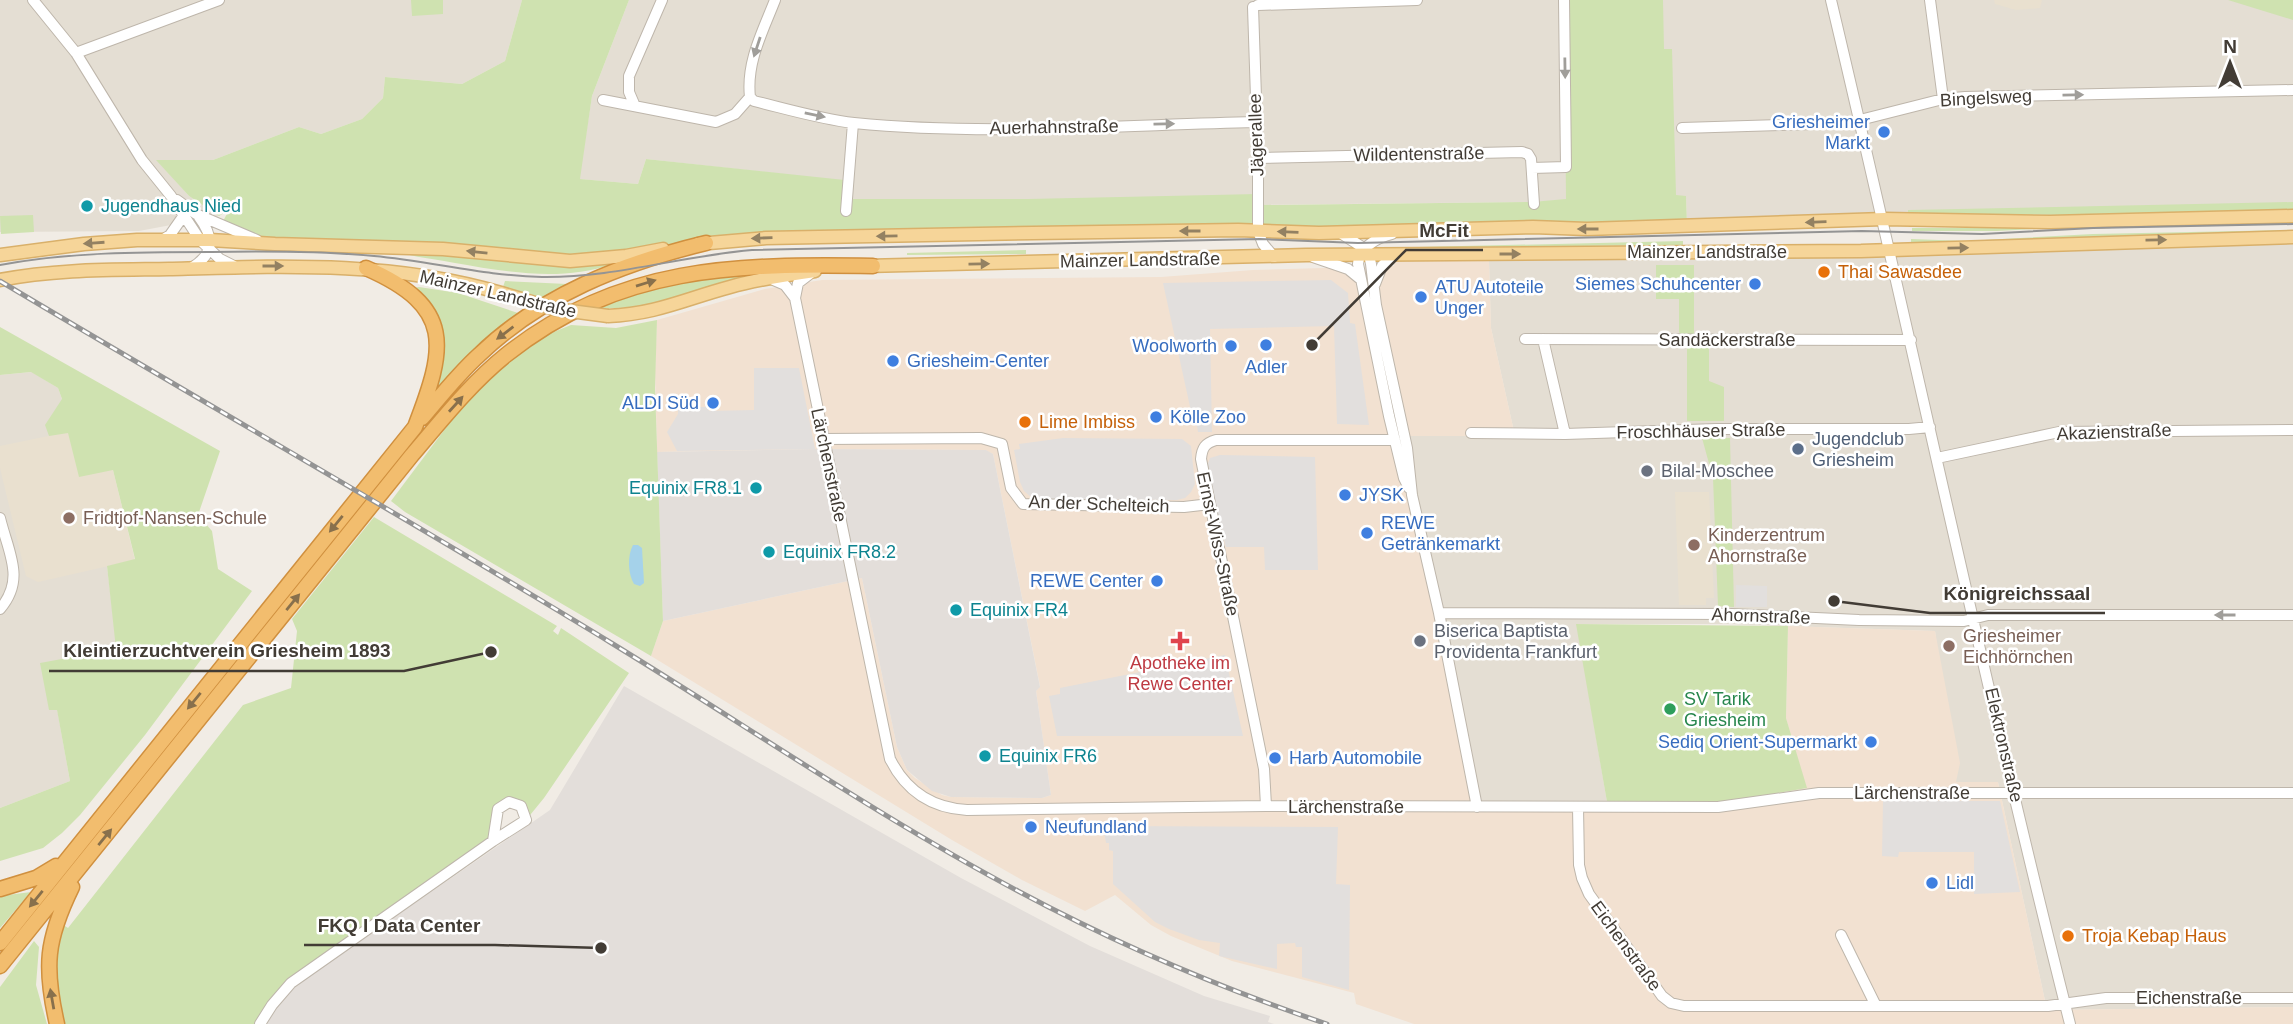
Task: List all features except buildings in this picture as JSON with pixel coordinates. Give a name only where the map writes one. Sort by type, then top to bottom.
[{"type":"highway","points":[[379,471],[458,376],[505,332],[562,295],[615,270],[706,243]]},
{"type":"highway","points":[[0,966],[412,455],[455,405],[506,355],[589,304],[654,280],[734,267],[775,264],[873,266]]},
{"type":"highway","points":[[0,943],[415,427],[433,380],[437,344],[435,329],[418,300],[407,289],[366,268]]},
{"type":"highway","points":[[4,889],[47,872],[71,855]]},
{"type":"highway","points":[[57,1024],[48,973],[50,947],[57,920],[85,862]]},
{"type":"main road","name":"Mainzer Landstraße","points":[[0,255],[84,244],[162,240],[443,249],[570,261],[625,256],[706,243],[818,237],[1339,232],[1533,227],[1625,229],[1884,219],[2050,222],[2293,216]]},
{"type":"main road","name":"Mainzer Landstraße","points":[[0,280],[56,272],[235,266],[366,268],[446,278],[555,309],[608,316],[644,313],[767,278],[826,269],[873,266],[1364,253],[1890,250],[2293,237]]},
{"type":"street","points":[[33,0],[76,53],[142,159],[184,215],[220,259],[235,266]]},
{"type":"street","points":[[76,53],[219,0]]},
{"type":"street","points":[[635,106],[629,92],[629,76],[662,0]]},
{"type":"street","points":[[603,100],[716,122],[735,114],[750,97],[748,79],[757,45],[775,0]]},
{"type":"street","points":[[1242,1],[1257,4],[1417,0]]},
{"type":"street","points":[[1534,204],[1532,168],[1566,167],[1564,0]]},
{"type":"street","name":"Elektronstraße","points":[[1831,0],[2070,1024]]},
{"type":"street","points":[[1930,0],[1942,99]]},
{"type":"street","name":"Jägerallee","points":[[1257,4],[1255,122],[1258,231]]},
{"type":"street","name":"Bingelsweg","points":[[1682,128],[1834,125],[1942,99],[2293,90]]},
{"type":"street","name":"Auerhahnstraße","points":[[750,97],[754,101],[793,111],[853,122],[988,128],[1255,122]]},
{"type":"street","points":[[846,211],[853,122]]},
{"type":"street","name":"Wildentenstraße","points":[[1258,158],[1522,152],[1528,154],[1532,168]]},
{"type":"street","points":[[171,196],[196,214],[246,236],[275,244]]},
{"type":"street","points":[[189,268],[201,261],[208,230],[196,214]]},
{"type":"street","points":[[162,240],[170,235],[184,215]]},
{"type":"street","points":[[1410,229],[1377,239],[1364,253],[1360,278],[1404,478],[1412,495]]},
{"type":"street","points":[[1258,231],[1263,244],[1274,257]]},
{"type":"street","points":[[1339,232],[1350,238],[1364,253],[1373,288],[1403,427],[1412,495],[1439,613],[1477,807]]},
{"type":"street","points":[[1373,288],[1382,266],[1395,254]]},
{"type":"street","points":[[1306,255],[1348,269],[1360,278]]},
{"type":"street","points":[[795,298],[798,284],[803,278],[826,269]]},
{"type":"street","points":[[767,278],[785,285],[795,298]]},
{"type":"street","name":"Lärchenstraße","points":[[795,298],[890,759],[904,782],[940,807],[967,810],[1266,806],[1718,807],[1819,793],[2293,793]]},
{"type":"street","name":"Sandäckerstraße","points":[[1525,339],[1911,340]]},
{"type":"street","points":[[1544,339],[1565,434]]},
{"type":"street","points":[[1381,439],[1388,430],[1390,418]]},
{"type":"street","points":[[1395,440],[1403,427]]},
{"type":"street","name":"Froschhäuser Straße","points":[[1471,433],[1565,434],[1930,427]]},
{"type":"street","name":"Akazienstraße","points":[[1937,458],[2059,432],[2293,430]]},
{"type":"street","name":"An der Schelteich","points":[[823,439],[981,438],[996,441],[1002,444],[1011,488],[1023,505],[1184,507],[1210,503]]},
{"type":"street","name":"Ernst-Wiss-Straße","points":[[1266,806],[1264,769],[1201,459],[1202,449],[1210,441],[1395,440]]},
{"type":"street","points":[[0,518],[16,576],[12,593],[0,609]]},
{"type":"street","name":"Ahornstraße","points":[[1439,613],[1732,614],[1859,620],[1964,621],[2001,615],[2293,615]]},
{"type":"street","name":"Eichenstraße","points":[[1578,807],[1579,864],[1589,894],[1662,996],[1671,1003],[1684,1006],[2048,1006],[2106,998],[2293,998]]},
{"type":"street","points":[[260,1024],[291,983],[493,841]]},
{"type":"street","points":[[1841,935],[1876,1006]]},
{"type":"shaded area","points":[[0,0],[522,0],[505,61],[462,84],[385,77],[383,98],[362,119],[321,134],[299,127],[213,160],[157,160],[189,196],[219,216],[139,231],[0,232]]},
{"type":"shaded area","points":[[629,0],[2293,0],[2293,216],[1687,225],[1686,196],[1532,202],[1258,205],[1028,199],[848,199],[854,182],[646,159],[638,184],[579,179],[592,96]]},
{"type":"shaded area","points":[[1994,0],[2042,0],[2040,8],[2016,10],[1995,4]]},
{"type":"shaded area","points":[[2293,237],[2293,1007],[2047,1010],[1998,782],[1956,783],[1935,631],[1730,624],[1577,624],[1607,802],[1479,803],[1395,436],[1515,436],[1491,328],[1489,261],[1692,252]]},
{"type":"shaded area","points":[[1395,254],[1489,261],[1491,328],[1515,436],[1396,436],[1479,803],[1720,803],[1806,788],[1786,718],[1788,626],[1935,631],[1960,763],[1956,782],[1998,782],[2047,1010],[2293,1007],[2293,1024],[1414,1024],[1356,1004],[1354,993],[1232,961],[1171,936],[1151,925],[1115,895],[1085,911],[1022,880],[952,840],[651,656],[663,621],[862,578],[897,747],[907,770],[942,795],[951,797],[1042,798],[1051,795],[1036,691],[1040,686],[993,454],[985,450],[657,452],[657,320],[765,289],[822,280],[1161,277],[1253,270],[1394,266]]},
{"type":"shaded area","points":[[1331,280],[1348,293],[1350,323],[1355,324],[1369,425],[1337,424],[1334,326],[1210,329],[1212,432],[1198,432],[1197,426],[1194,425],[1163,283]]},
{"type":"shaded area","points":[[754,368],[799,368],[815,449],[677,451],[667,432],[678,414],[678,407],[708,407],[709,411],[754,410]]},
{"type":"shaded area","points":[[32,372],[58,388],[62,399],[113,470],[107,566],[117,649],[49,710],[57,709],[70,781],[0,808],[0,375]]},
{"type":"shaded area","name":"Fridtjof-Nansen-Schule","points":[[68,432],[113,470],[135,560],[38,582],[26,576],[0,468],[0,446]]},
{"type":"shaded area","points":[[1063,438],[1182,439],[1191,446],[1195,484],[1185,498],[1177,500],[1031,497],[1020,482],[1014,450],[1020,449],[1019,444]]},
{"type":"shaded area","points":[[986,450],[993,454],[1040,687],[1036,691],[1051,795],[1042,798],[951,797],[932,791],[907,770],[897,747],[862,578],[663,621],[657,452]]},
{"type":"shaded area","points":[[1220,455],[1315,457],[1318,570],[1265,570],[1264,547],[1226,547],[1206,469],[1210,458]]},
{"type":"shaded area","name":"Kinderzentrum Ahornstraße","points":[[1675,492],[1709,492],[1714,598],[1706,598],[1706,605],[1679,605]]},
{"type":"shaded area","points":[[1736,585],[1767,586],[1767,607],[1736,607]]},
{"type":"shaded area","points":[[1225,655],[1243,736],[1057,736],[1049,696],[1060,694],[1060,688]]},
{"type":"shaded area","points":[[624,686],[961,878],[1090,946],[1204,996],[1270,1016],[1268,1022],[1274,1024],[265,1024],[285,996],[308,977],[550,810]]},
{"type":"shaded area","points":[[1883,801],[2000,801],[2020,892],[1974,894],[1974,852],[1899,852],[1898,857],[1882,856]]},
{"type":"shaded area","points":[[1103,826],[1338,827],[1336,884],[1350,885],[1349,990],[1302,977],[1302,947],[1296,947],[1295,943],[1277,944],[1277,969],[1219,956],[1220,943],[1199,940],[1155,922],[1113,884],[1113,851],[1109,850],[1109,843],[1106,843]]},
{"type":"green space","points":[[411,0],[443,0],[443,14],[412,16]]},
{"type":"green space","points":[[522,0],[629,0],[592,96],[580,179],[638,184],[646,159],[854,181],[849,199],[1028,199],[1258,194],[1259,205],[1532,202],[1566,199],[1564,0],[1663,0],[1664,49],[1672,49],[1676,195],[1686,196],[1687,225],[818,237],[600,259],[275,244],[221,225],[229,210],[219,216],[189,196],[156,160],[213,160],[299,127],[321,134],[362,119],[383,98],[385,77],[462,84],[505,61]]},
{"type":"green space","points":[[2228,0],[2293,0],[2293,20]]},
{"type":"green space","points":[[2293,202],[2293,210],[2062,215],[1908,213],[1908,210]]},
{"type":"green space","points":[[33,215],[34,232],[1,234],[0,216]]},
{"type":"green space","points":[[2052,224],[2129,224],[1997,231],[1912,231],[1912,228],[2015,228]]},
{"type":"green space","points":[[2293,230],[1911,243],[1911,239],[1966,241],[2093,234]]},
{"type":"green space","points":[[1683,241],[1683,245],[1376,248]]},
{"type":"green space","points":[[391,250],[567,265],[612,264],[574,273],[534,274]]},
{"type":"green space","points":[[1026,250],[1026,254],[907,255],[907,253]]},
{"type":"green space","points":[[1656,265],[1694,265],[1694,333],[1709,349],[1709,381],[1724,387],[1724,421],[1687,421],[1687,349],[1679,332],[1679,299],[1656,299]]},
{"type":"green space","points":[[768,272],[642,307],[590,309],[633,293],[681,281]]},
{"type":"green space","points":[[505,281],[567,284],[541,299],[503,287]]},
{"type":"green space","points":[[413,288],[458,293],[521,314],[474,351],[434,394],[442,361]]},
{"type":"green space","points":[[657,320],[655,388],[663,621],[651,656],[405,512],[391,501],[482,384],[539,338],[571,325],[616,328]]},
{"type":"green space","points":[[0,327],[220,451],[198,515],[212,531],[218,569],[252,591],[145,735],[80,815],[43,848],[0,861],[0,808],[70,781],[57,710],[49,710],[40,663],[116,649],[107,566],[135,559],[113,470],[79,477],[68,433],[49,436],[45,425],[62,399],[58,388],[31,372],[0,375]]},
{"type":"green space","points":[[1702,438],[1730,438],[1734,607],[1718,606],[1713,478]]},
{"type":"green space","points":[[374,517],[557,626],[553,631],[558,635],[561,628],[629,673],[544,798],[526,820],[520,806],[509,802],[498,808],[493,841],[291,983],[260,1024],[57,1024],[50,988],[56,920],[68,928],[243,705],[291,688],[297,631],[292,619]]},
{"type":"green space","name":"SV Tarik Griesheim","points":[[1576,624],[1788,626],[1786,718],[1807,788],[1720,803],[1607,802]]},
{"type":"green space","points":[[31,892],[0,928],[0,896]]},
{"type":"green space","points":[[34,941],[39,947],[36,985],[47,1024],[0,1024],[0,987]]},
{"type":"water","points":[[633,545],[642,548],[644,583],[640,586],[634,584],[629,570]]},
{"type":"tram line","points":[[0,265],[53,257],[105,254],[292,252],[374,256],[500,274],[542,277],[595,274],[752,250],[1260,239],[1358,243],[1862,231],[1982,234],[2093,228],[2293,224]]},
{"type":"railway","points":[[0,281],[537,598],[966,863],[1131,947],[1208,980],[1327,1024]]},
{"type":"place","name":"Griesheimer Markt","points":[[1884,132]]},
{"type":"place","name":"Jugendhaus Nied","points":[[87,206]]},
{"type":"place","name":"Thai Sawasdee","points":[[1824,272]]},
{"type":"place","name":"Siemes Schuhcenter","points":[[1755,284]]},
{"type":"place","name":"ATU Autoteile Unger","points":[[1421,297]]},
{"type":"place","name":"Adler","points":[[1266,345]]},
{"type":"place","name":"McFit","points":[[1312,345]]},
{"type":"place","name":"Woolworth","points":[[1231,346]]},
{"type":"place","name":"Griesheim-Center","points":[[893,361]]},
{"type":"place","name":"ALDI Süd","points":[[713,403]]},
{"type":"place","name":"Kölle Zoo","points":[[1156,417]]},
{"type":"place","name":"Lime Imbiss","points":[[1025,422]]},
{"type":"place","name":"Jugendclub Griesheim","points":[[1798,449]]},
{"type":"place","name":"Bilal-Moschee","points":[[1647,471]]},
{"type":"place","name":"Equinix FR8.1","points":[[756,488]]},
{"type":"place","name":"JYSK","points":[[1345,495]]},
{"type":"place","name":"Fridtjof-Nansen-Schule","points":[[69,518]]},
{"type":"place","name":"REWE Getränkemarkt","points":[[1367,533]]},
{"type":"place","name":"Kinderzentrum Ahornstraße","points":[[1694,545]]},
{"type":"place","name":"Equinix FR8.2","points":[[769,552]]},
{"type":"place","name":"REWE Center","points":[[1157,581]]},
{"type":"place","name":"Königreichssaal","points":[[1834,601]]},
{"type":"place","name":"Equinix FR4","points":[[956,610]]},
{"type":"place","name":"Apotheke im Rewe Center","points":[[1180,641]]},
{"type":"place","name":"Biserica Baptista Providenta Frankfurt","points":[[1420,641]]},
{"type":"place","name":"Griesheimer Eichhörnchen","points":[[1949,646]]},
{"type":"place","name":"Kleintierzuchtverein Griesheim 1893","points":[[491,652]]},
{"type":"place","name":"SV Tarik Griesheim","points":[[1670,709]]},
{"type":"place","name":"Sediq Orient-Supermarkt","points":[[1871,742]]},
{"type":"place","name":"Equinix FR6","points":[[985,756]]},
{"type":"place","name":"Harb Automobile","points":[[1275,758]]},
{"type":"place","name":"Neufundland","points":[[1031,827]]},
{"type":"place","name":"Lidl","points":[[1932,883]]},
{"type":"place","name":"Troja Kebap Haus","points":[[2068,936]]},
{"type":"place","name":"FKQ I Data Center","points":[[601,948]]}]
